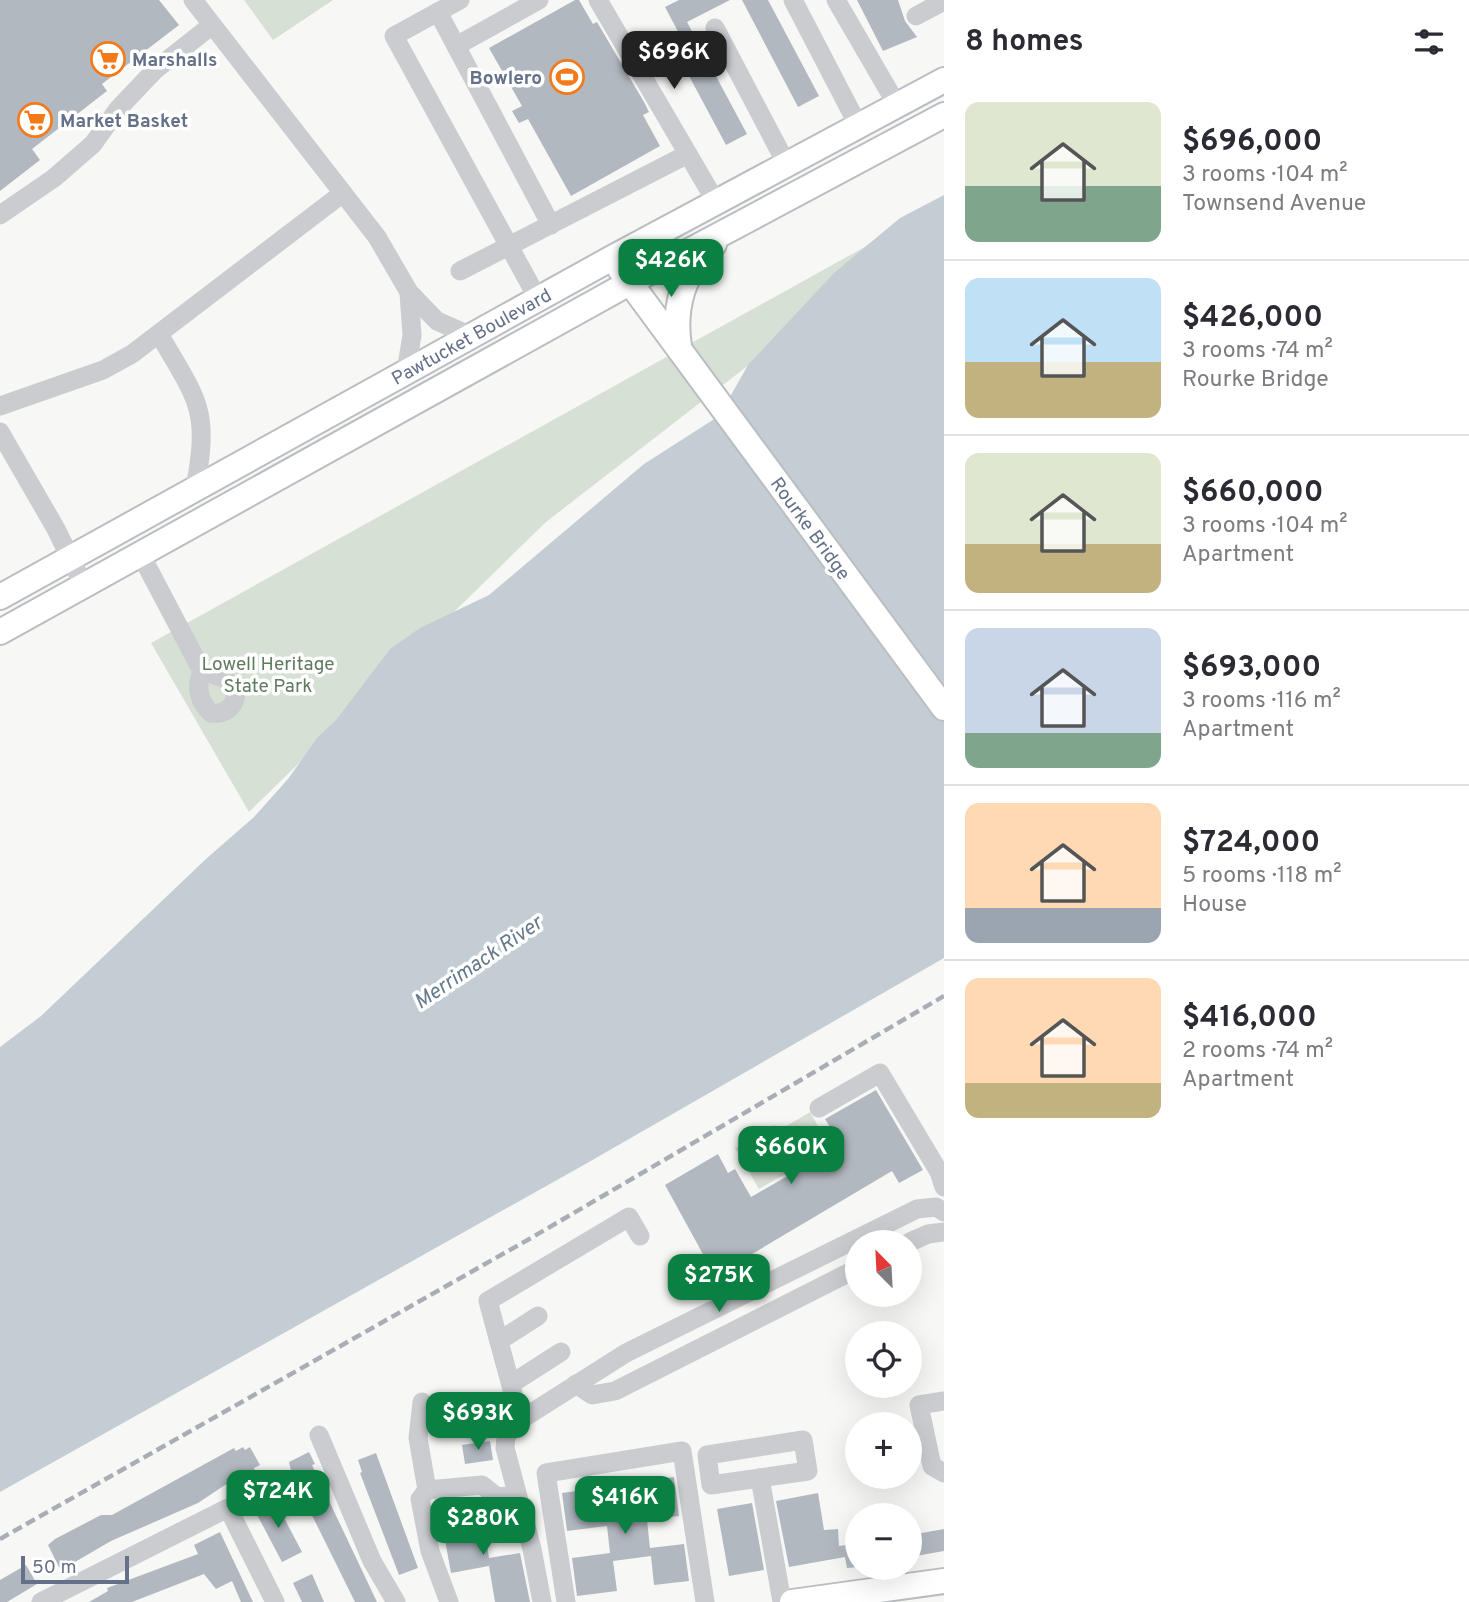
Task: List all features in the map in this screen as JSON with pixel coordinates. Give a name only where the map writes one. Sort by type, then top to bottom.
[{"type":"main road","name":"Pawtucket Boulevard","points":[[0,597],[612,258],[944,80]]},
{"type":"main road","name":"Pawtucket Boulevard","points":[[0,632],[631,282],[944,114]]},
{"type":"main road","points":[[686,357],[677,310],[696,262],[708,248],[748,219]]},
{"type":"main road","name":"Rourke Bridge","points":[[612,258],[944,708]]},
{"type":"main road","points":[[792,1602],[913,1594],[944,1581]]},
{"type":"street","points":[[194,0],[377,237],[409,292],[437,321],[471,337]]},
{"type":"street","points":[[460,0],[394,37],[538,299]]},
{"type":"street","points":[[456,46],[538,0]]},
{"type":"street","points":[[598,0],[716,202]]},
{"type":"street","points":[[793,0],[858,125]]},
{"type":"street","points":[[836,0],[897,105]]},
{"type":"street","points":[[916,16],[944,1]]},
{"type":"street","points":[[438,12],[551,225]]},
{"type":"street","points":[[0,215],[54,178],[93,144],[118,109],[155,70],[212,25]]},
{"type":"street","points":[[715,28],[786,163]]},
{"type":"street","points":[[460,271],[688,154]]},
{"type":"street","points":[[0,407],[103,370],[159,334],[343,193]]},
{"type":"street","points":[[406,372],[412,335],[409,292]]},
{"type":"street","points":[[159,334],[197,399],[203,424],[202,452],[195,488]]},
{"type":"street","points":[[0,432],[84,586]]},
{"type":"street","points":[[141,555],[202,671]]},
{"type":"street","points":[[819,1108],[880,1073],[939,1172],[944,1187]]},
{"type":"street","points":[[542,1602],[505,1448],[506,1437],[520,1419],[626,1353],[917,1209],[941,1204]]},
{"type":"street","points":[[520,1419],[488,1301],[629,1217],[640,1236]]},
{"type":"street","points":[[922,1237],[944,1232]]},
{"type":"street","points":[[576,1384],[593,1395],[615,1391],[845,1275]]},
{"type":"street","points":[[499,1341],[538,1316]]},
{"type":"street","points":[[510,1384],[561,1352]]},
{"type":"street","points":[[944,1401],[919,1405],[932,1466],[944,1473]]},
{"type":"street","points":[[422,1402],[418,1438],[427,1490]]},
{"type":"street","points":[[319,1435],[372,1561],[397,1602]]},
{"type":"street","points":[[803,1440],[808,1471],[760,1478],[711,1486],[706,1455],[803,1440]]},
{"type":"street","points":[[566,1602],[546,1473],[682,1451],[705,1602]]},
{"type":"street","points":[[760,1478],[782,1602]]},
{"type":"street","points":[[449,1602],[430,1551],[420,1499],[427,1490],[482,1485],[497,1497],[517,1495]]},
{"type":"street","points":[[41,1602],[228,1508],[275,1602]]},
{"type":"green space","points":[[244,0],[333,0],[273,40]]},
{"type":"green space","name":"Lowell Heritage State Park","points":[[944,203],[798,327],[546,522],[249,812],[151,643]]},
{"type":"green space","points":[[810,1112],[827,1142],[799,1157],[783,1128]]},
{"type":"green space","points":[[775,1125],[799,1166],[759,1189],[735,1148]]},
{"type":"water","name":"Merrimack River","points":[[944,195],[944,958],[582,1166],[0,1492],[0,1047],[41,1016],[207,858],[254,817],[288,779],[317,738],[336,720],[390,649],[420,628],[489,595],[644,464],[719,416],[748,365],[834,273],[900,218]]},
{"type":"building","name":"Market Basket","points":[[0,0],[159,0],[179,25],[102,84],[107,91],[32,149],[40,160],[0,191]]},
{"type":"building","name":"Bowlero","points":[[579,0],[593,24],[597,22],[644,102],[649,112],[643,115],[660,146],[571,196],[528,119],[519,123],[512,111],[522,106],[489,48]]},
{"type":"building","points":[[679,0],[730,0],[687,22],[747,134],[726,145],[673,46],[683,41],[665,7]]},
{"type":"building","points":[[742,0],[768,0],[819,96],[798,107]]},
{"type":"building","points":[[857,0],[898,0],[905,21],[917,37],[883,51]]},
{"type":"building","points":[[876,1090],[923,1170],[899,1183],[892,1171],[715,1276],[665,1185],[718,1154],[728,1173],[735,1169],[751,1197],[841,1145],[825,1119]]},
{"type":"building","points":[[490,1441],[493,1460],[465,1464],[462,1445]]},
{"type":"building","points":[[243,1447],[245,1450],[250,1447],[260,1465],[254,1468],[255,1471],[245,1477],[243,1473],[198,1503],[111,1541],[63,1569],[59,1567],[48,1545],[55,1539],[101,1515],[112,1515],[234,1448],[236,1451]]},
{"type":"building","points":[[309,1452],[315,1464],[312,1465],[377,1602],[355,1602],[292,1475],[289,1462]]},
{"type":"building","points":[[376,1453],[418,1568],[399,1575],[360,1473],[362,1472],[358,1460]]},
{"type":"building","points":[[674,1477],[679,1516],[647,1520],[650,1548],[684,1544],[689,1581],[654,1585],[651,1556],[613,1561],[617,1591],[577,1596],[572,1558],[610,1553],[607,1526],[567,1531],[562,1493],[606,1487],[610,1520],[642,1516],[638,1482]]},
{"type":"building","points":[[818,1493],[824,1530],[838,1529],[839,1546],[845,1545],[845,1557],[789,1567],[776,1501]]},
{"type":"building","points":[[273,1497],[302,1552],[282,1562],[253,1507]]},
{"type":"building","points":[[752,1503],[764,1570],[729,1576],[717,1509]]},
{"type":"building","points":[[482,1511],[489,1558],[520,1553],[530,1602],[495,1602],[489,1566],[451,1573],[441,1518]]},
{"type":"building","points":[[944,1529],[944,1551],[922,1555],[922,1533]]},
{"type":"building","points":[[220,1532],[253,1602],[241,1602],[232,1581],[216,1589],[204,1574],[132,1602],[89,1602],[108,1591],[107,1588],[198,1554],[194,1545]]},
{"type":"building","points":[[26,1565],[37,1584],[7,1602],[0,1602],[0,1580]]},
{"type":"building","points":[[312,1574],[324,1602],[302,1602],[293,1583]]},
{"type":"railway","points":[[0,1539],[531,1238],[944,996]]},
{"type":"place","name":"Marshalls","points":[[108,59]]},
{"type":"place","name":"Bowlero","points":[[567,77]]},
{"type":"place","name":"Market Basket","points":[[35,120]]}]
